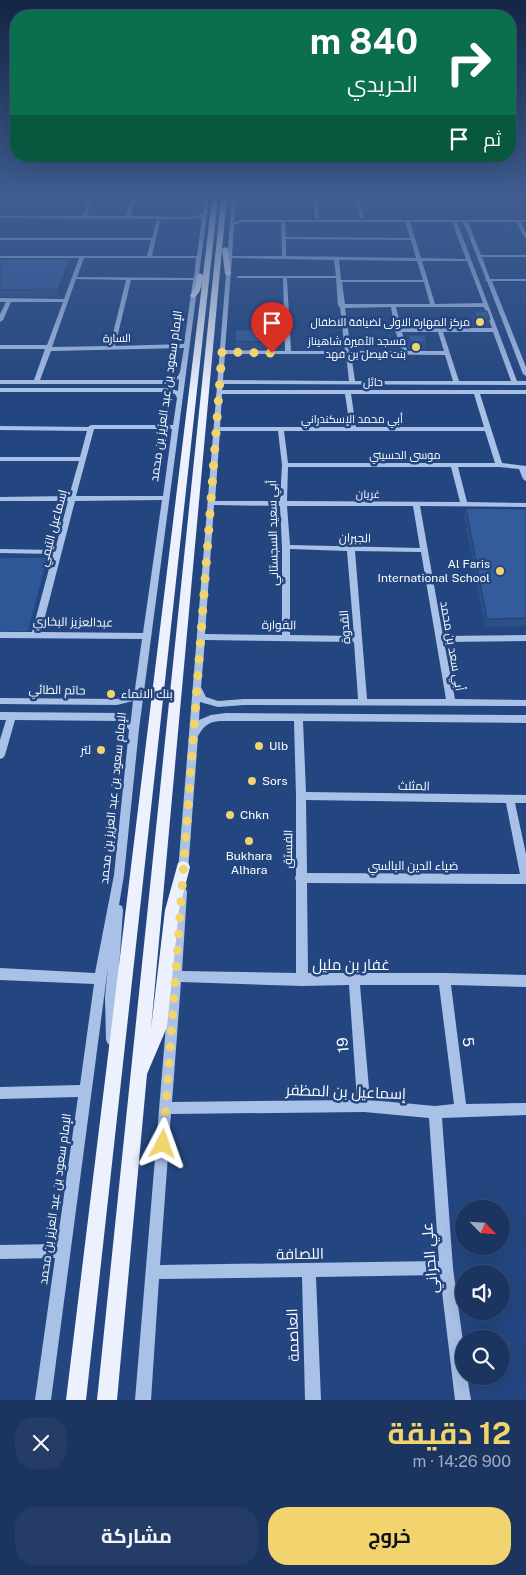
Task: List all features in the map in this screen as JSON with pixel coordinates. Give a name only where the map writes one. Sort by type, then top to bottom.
[{"type":"main road","points":[[193,296],[198,287],[203,264]]},
{"type":"main road","name":"الإمام سعود بن عبد العزيز بن محمد","points":[[76,1400],[207,264]]},
{"type":"main road","points":[[106,1400],[218,264]]},
{"type":"main road","points":[[230,264],[233,275]]},
{"type":"main road","points":[[138,1078],[159,1027],[172,910],[183,867]]},
{"type":"street","points":[[37,381],[79,264]]},
{"type":"street","name":"الإمام سعود بن عبد العزيز بن محمد","points":[[43,1400],[100,979],[119,875],[134,729],[197,264]]},
{"type":"street","points":[[143,1400],[222,352],[233,275],[231,264]]},
{"type":"street","points":[[337,264],[352,383]]},
{"type":"street","points":[[420,264],[433,305]]},
{"type":"street","points":[[470,264],[515,384]]},
{"type":"street","points":[[481,264],[526,374]]},
{"type":"street","points":[[233,275],[425,281]]},
{"type":"street","points":[[285,277],[288,353]]},
{"type":"street","points":[[74,278],[195,279]]},
{"type":"street","points":[[112,348],[129,279]]},
{"type":"street","points":[[487,280],[526,280]]},
{"type":"street","points":[[0,300],[66,300]]},
{"type":"street","points":[[0,320],[9,300]]},
{"type":"street","points":[[341,306],[486,305]]},
{"type":"street","points":[[393,306],[405,353]]},
{"type":"street","points":[[398,330],[496,330]]},
{"type":"street","points":[[440,330],[457,383]]},
{"type":"street","name":"السارة","points":[[0,347],[112,348],[187,346]]},
{"type":"street","points":[[222,352],[447,353]]},
{"type":"street","points":[[0,382],[160,382],[180,378],[184,371]]},
{"type":"street","points":[[157,390],[166,386],[160,382]]},
{"type":"street","points":[[233,392],[234,382]]},
{"type":"street","name":"حائل","points":[[220,387],[234,382],[526,383]]},
{"type":"street","name":"حائل","points":[[220,387],[233,392],[526,392]]},
{"type":"street","points":[[0,390],[157,390],[172,391],[177,393],[180,399]]},
{"type":"street","points":[[348,392],[353,429]]},
{"type":"street","points":[[476,392],[499,465]]},
{"type":"street","points":[[0,428],[176,427]]},
{"type":"street","name":"إسماعيل التيمي","points":[[36,634],[91,428]]},
{"type":"street","name":"أبي محمد الإسكندراني","points":[[217,429],[487,429]]},
{"type":"street","name":"أبي سعيد السجستاني","points":[[280,429],[285,465],[283,504],[286,547],[286,637]]},
{"type":"street","points":[[0,458],[83,459]]},
{"type":"street","name":"موسى الحسيني","points":[[285,465],[499,465],[524,468]]},
{"type":"street","points":[[454,465],[464,506]]},
{"type":"street","points":[[524,468],[526,479]]},
{"type":"street","points":[[0,499],[166,498]]},
{"type":"street","name":"غريان","points":[[210,503],[416,506],[526,505]]},
{"type":"street","name":"أبي سعد بن محمد","points":[[416,506],[451,703]]},
{"type":"street","name":"الجبران","points":[[286,547],[423,550]]},
{"type":"street","name":"القدوة","points":[[351,549],[363,703]]},
{"type":"street","points":[[0,551],[58,552]]},
{"type":"street","name":"عبدالعزيز البخاري","points":[[0,635],[146,636]]},
{"type":"street","name":"الفوارة","points":[[201,637],[286,637],[357,640]]},
{"type":"street","points":[[441,639],[526,638]]},
{"type":"street","points":[[196,685],[202,699],[218,704],[526,703]]},
{"type":"street","name":"حاتم الطائي","points":[[0,701],[109,703],[133,698],[140,690]]},
{"type":"street","points":[[107,716],[111,714],[113,709],[109,703]]},
{"type":"street","name":"حاتم الطائي","points":[[0,716],[122,717],[134,729]]},
{"type":"street","points":[[0,755],[12,716]]},
{"type":"street","points":[[192,740],[200,723],[208,718],[526,719]]},
{"type":"street","name":"الفستق","points":[[298,718],[301,796],[302,980]]},
{"type":"street","name":"المثلث","points":[[301,796],[526,800]]},
{"type":"street","points":[[510,800],[526,879]]},
{"type":"street","points":[[112,1078],[111,997],[119,875]]},
{"type":"street","name":"ضياء الدين البالسي","points":[[300,878],[526,879]]},
{"type":"street","points":[[0,974],[100,979]]},
{"type":"street","name":"غفار بن مليل","points":[[176,976],[190,978],[354,981],[444,979],[526,981]]},
{"type":"street","name":"5","points":[[444,979],[461,1110]]},
{"type":"street","name":"19","points":[[354,981],[364,1106]]},
{"type":"street","points":[[0,1093],[84,1091]]},
{"type":"street","name":"إسماعيل بن المظفر","points":[[166,1108],[364,1106],[435,1112],[526,1109]]},
{"type":"street","name":"علي الحراني","points":[[435,1112],[446,1268],[463,1400]]},
{"type":"street","points":[[0,1252],[62,1252]]},
{"type":"street","name":"اللصافة","points":[[153,1272],[446,1268]]},
{"type":"street","name":"العاصمة","points":[[309,1270],[313,1400]]},
{"type":"shaded area","points":[[0,558],[47,558],[28,631],[0,632]]},
{"type":"building","points":[[0,264],[68,264],[58,289],[0,290]]},
{"type":"building","points":[[474,311],[487,311],[490,319],[476,319]]},
{"type":"building","points":[[277,329],[277,342],[235,341],[235,330]]},
{"type":"building","points":[[408,335],[425,335],[427,342],[410,342]]},
{"type":"building","name":"Al Faris International School","points":[[466,508],[526,509],[526,618],[487,619]]},
{"type":"place","name":"مركز المهارة الاولى لضيافة الاطفال","points":[[480,322]]},
{"type":"place","name":"مسجد الأميرة شاهيناز بنت فيصل بن فهد","points":[[416,347]]},
{"type":"place","name":"Al Faris International School","points":[[500,571]]},
{"type":"place","name":"بنك الانماء","points":[[111,694]]},
{"type":"place","name":"Ulb","points":[[259,746]]},
{"type":"place","name":"لتر","points":[[101,750]]},
{"type":"place","name":"Sors","points":[[252,781]]},
{"type":"place","name":"Chkn","points":[[230,815]]},
{"type":"place","name":"Bukhara Alhara","points":[[249,841]]},
{"type":"route","points":[[163,1144],[222,352],[272,353]]}]
